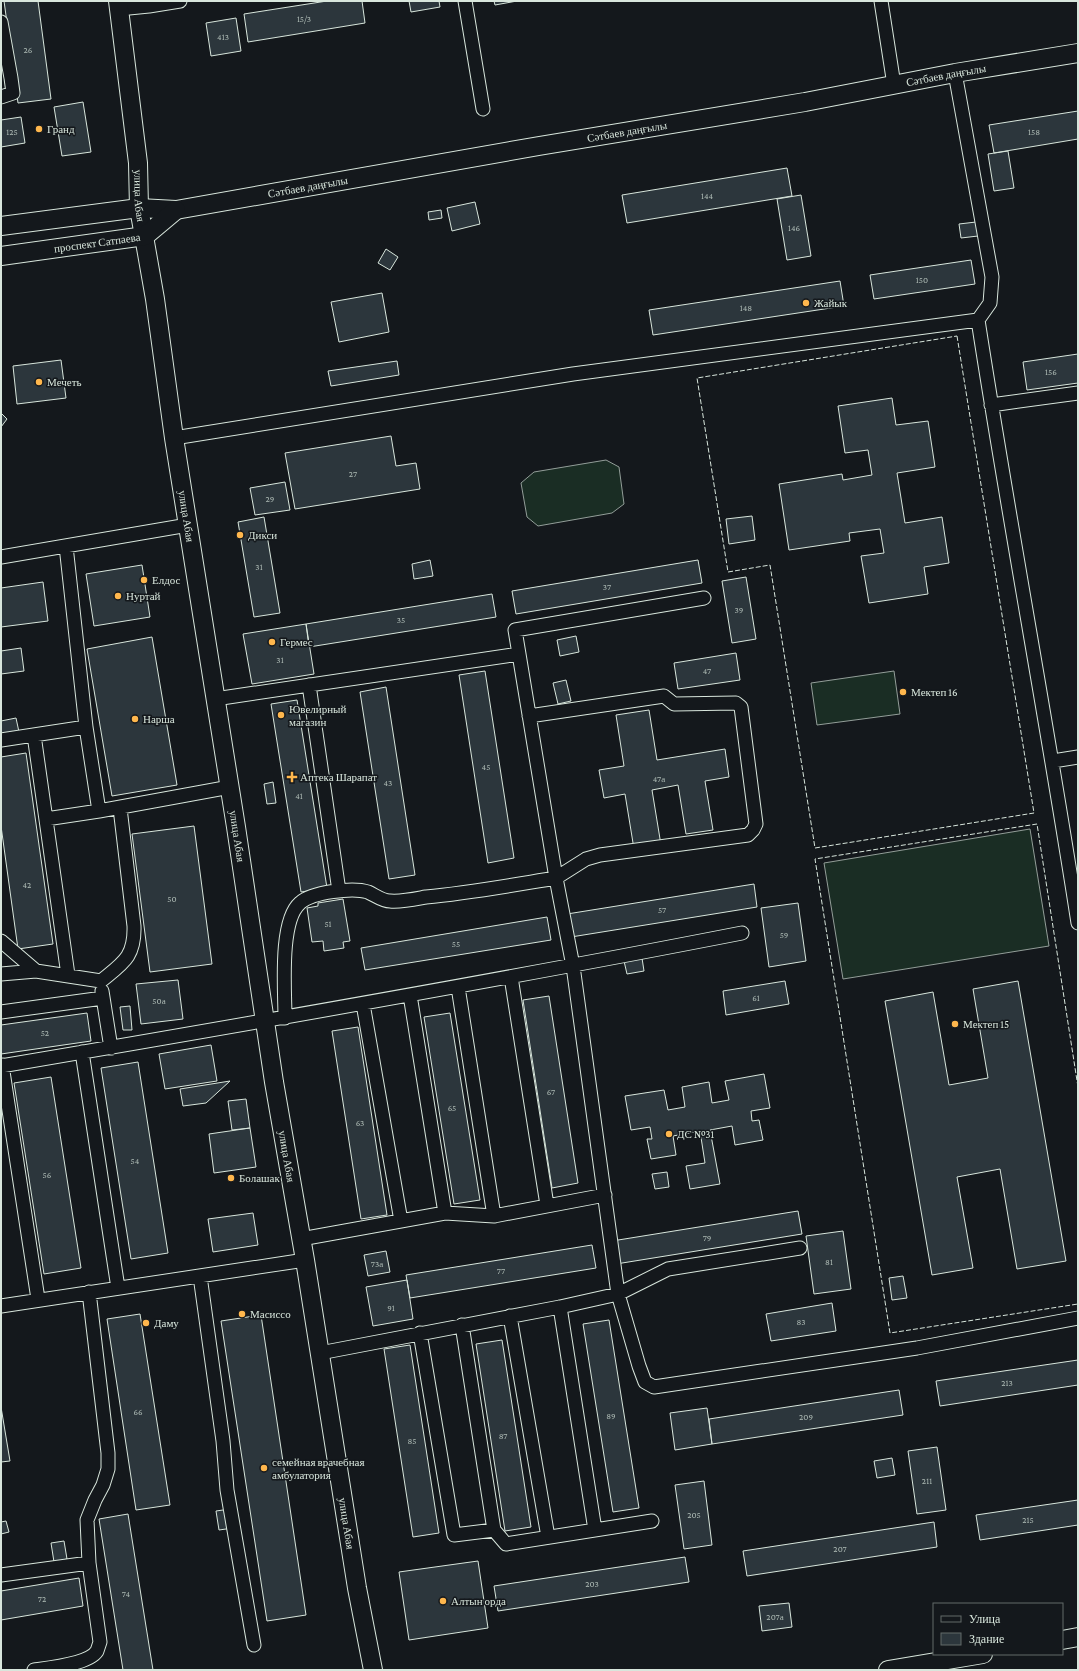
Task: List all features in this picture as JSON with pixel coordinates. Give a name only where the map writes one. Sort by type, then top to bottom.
[{"type":"street","points":[[119,5],[149,6],[180,1]]},
{"type":"street","points":[[465,1],[483,109]]},
{"type":"street","points":[[880,1],[894,85]]},
{"type":"street","name":"улица Абая","points":[[119,5],[138,163],[139,208],[145,236],[174,438],[230,787],[265,1022],[305,1260],[357,1588],[373,1670]]},
{"type":"street","points":[[1,22],[11,78],[12,93],[1,97]]},
{"type":"street","name":"Сәтбаев даңғылы","points":[[176,210],[524,148],[805,102],[955,73],[1078,53]]},
{"type":"street","points":[[955,73],[992,277],[990,303],[978,320],[991,406],[1053,761],[1078,923]]},
{"type":"street","points":[[1,226],[139,208],[176,210]]},
{"type":"street","name":"проспект Сатпаева","points":[[1,256],[145,236],[176,210]]},
{"type":"street","points":[[174,438],[573,374],[978,320]]},
{"type":"street","points":[[991,406],[1078,393]]},
{"type":"street","points":[[1,557],[188,525]]},
{"type":"street","points":[[66,546],[86,727],[99,811]]},
{"type":"street","points":[[704,598],[516,630],[556,878],[573,966],[618,1294],[638,1366],[644,1382],[654,1387],[917,1348],[1078,1318]]},
{"type":"street","points":[[216,698],[519,654]]},
{"type":"street","points":[[309,685],[339,891]]},
{"type":"street","points":[[285,1018],[285,944],[292,914],[300,903],[310,897],[339,891],[354,890],[390,901],[444,896],[556,878],[586,860],[600,855],[748,835],[756,824],[741,707],[736,703],[674,704],[664,696],[529,716]]},
{"type":"street","points":[[1,740],[86,727]]},
{"type":"street","points":[[34,735],[68,975]]},
{"type":"street","points":[[1053,761],[1078,757]]},
{"type":"street","points":[[46,819],[120,808],[230,787]]},
{"type":"street","points":[[1,974],[36,971],[101,981],[124,962],[132,952],[135,939],[120,808]]},
{"type":"street","points":[[38,1299],[2,1066],[265,1022],[573,966],[742,933]]},
{"type":"street","points":[[1,941],[36,971]]},
{"type":"street","points":[[511,977],[547,1205]]},
{"type":"street","points":[[101,981],[111,1048]]},
{"type":"street","points":[[458,987],[494,1216]]},
{"type":"street","points":[[410,995],[445,1213]]},
{"type":"street","points":[[1,1012],[103,998]]},
{"type":"street","points":[[363,1004],[401,1221]]},
{"type":"street","points":[[82,1052],[118,1288]]},
{"type":"street","points":[[301,1239],[445,1213],[494,1216],[605,1195]]},
{"type":"street","points":[[320,1353],[560,1307],[618,1294],[668,1269],[800,1248]]},
{"type":"street","points":[[1,1306],[38,1299],[305,1260]]},
{"type":"street","points":[[200,1276],[223,1441],[227,1490],[254,1645]]},
{"type":"street","points":[[34,1670],[66,1665],[85,1659],[96,1652],[100,1642],[89,1563],[87,1520],[103,1485],[108,1469],[108,1453],[89,1292]]},
{"type":"street","points":[[560,1307],[595,1530]]},
{"type":"street","points":[[510,1316],[548,1537]]},
{"type":"street","points":[[462,1325],[494,1530],[506,1544],[652,1521]]},
{"type":"street","points":[[420,1333],[454,1534],[494,1530]]},
{"type":"street","points":[[1,1575],[89,1563]]},
{"type":"street","points":[[1063,1640],[1078,1637]]},
{"type":"street","points":[[888,1670],[977,1655]]},
{"type":"green space","points":[[606,460],[619,467],[624,504],[612,513],[538,526],[527,517],[521,483],[534,472]]},
{"type":"green space","points":[[894,671],[900,714],[817,725],[811,683]]},
{"type":"green space","points":[[1030,829],[1049,946],[843,979],[824,863]]},
{"type":"building","points":[[4,1],[38,1],[51,99],[18,103]]},
{"type":"building","points":[[327,1],[362,1],[365,23],[248,42],[244,14]]},
{"type":"building","points":[[409,1],[439,1],[440,7],[411,12]]},
{"type":"building","points":[[494,1],[517,1],[495,5]]},
{"type":"building","points":[[236,18],[241,51],[211,56],[206,23]]},
{"type":"building","points":[[83,102],[91,152],[62,156],[54,107]]},
{"type":"building","points":[[1078,111],[1078,139],[994,153],[989,125]]},
{"type":"building","points":[[21,117],[25,143],[1,147],[1,120]]},
{"type":"building","points":[[1008,151],[1014,188],[994,191],[988,154]]},
{"type":"building","points":[[787,168],[792,196],[627,223],[622,195]]},
{"type":"building","points":[[801,195],[811,256],[787,260],[777,199]]},
{"type":"building","points":[[475,202],[480,224],[452,231],[447,208]]},
{"type":"building","points":[[441,210],[442,218],[429,220],[428,212]]},
{"type":"building","points":[[976,222],[978,236],[961,238],[959,224]]},
{"type":"building","points":[[386,249],[398,257],[390,270],[378,263]]},
{"type":"building","points":[[971,260],[975,284],[874,299],[870,275]]},
{"type":"building","points":[[840,281],[844,306],[653,335],[649,310]]},
{"type":"building","points":[[382,293],[389,332],[339,342],[331,302]]},
{"type":"building","points":[[1078,354],[1078,383],[1027,390],[1023,362]]},
{"type":"building","name":"Мечеть","points":[[61,360],[66,398],[17,404],[13,366]]},
{"type":"building","points":[[397,361],[399,375],[331,386],[328,371]]},
{"type":"building","points":[[892,398],[896,425],[928,421],[935,467],[897,473],[905,523],[942,517],[949,563],[924,567],[928,594],[869,603],[861,556],[884,553],[880,529],[849,533],[850,541],[789,550],[779,484],[842,474],[843,480],[872,475],[868,450],[845,453],[838,406]]},
{"type":"building","points":[[1,413],[7,419],[1,427]]},
{"type":"building","points":[[391,436],[396,466],[416,463],[420,489],[295,509],[285,453]]},
{"type":"building","points":[[285,482],[290,510],[255,515],[250,488]]},
{"type":"building","points":[[752,516],[755,540],[729,544],[726,519]]},
{"type":"building","points":[[264,517],[280,613],[254,617],[238,522]]},
{"type":"building","points":[[430,560],[433,576],[414,579],[412,564]]},
{"type":"building","points":[[698,560],[702,583],[516,614],[512,591]]},
{"type":"building","name":"Нуртай","points":[[142,565],[150,617],[94,626],[86,574]]},
{"type":"building","points":[[746,577],[756,639],[732,643],[722,581]]},
{"type":"building","points":[[43,582],[48,621],[1,627],[1,588]]},
{"type":"building","points":[[492,594],[496,617],[309,647],[306,624]]},
{"type":"building","points":[[306,624],[314,674],[252,684],[243,634]]},
{"type":"building","points":[[576,636],[579,652],[560,656],[557,640]]},
{"type":"building","points":[[152,637],[177,785],[112,796],[87,649]]},
{"type":"building","points":[[21,648],[24,671],[1,674],[1,651]]},
{"type":"building","points":[[736,653],[740,680],[678,689],[674,663]]},
{"type":"building","points":[[485,671],[514,858],[488,863],[459,675]]},
{"type":"building","points":[[566,680],[571,701],[558,704],[553,683]]},
{"type":"building","points":[[386,687],[415,875],[389,879],[360,692]]},
{"type":"building","points":[[297,700],[327,888],[301,892],[271,704]]},
{"type":"building","points":[[649,710],[657,760],[725,749],[729,777],[705,781],[713,830],[686,834],[678,785],[652,790],[661,845],[634,849],[625,794],[604,798],[599,770],[624,766],[616,715]]},
{"type":"building","points":[[16,718],[19,732],[1,736],[1,721]]},
{"type":"building","points":[[26,753],[53,944],[18,949],[1,826],[1,757]]},
{"type":"building","points":[[273,782],[276,803],[267,804],[264,784]]},
{"type":"building","points":[[194,826],[212,964],[150,972],[132,834]]},
{"type":"building","points":[[754,884],[757,907],[571,937],[567,914]]},
{"type":"building","points":[[343,899],[350,941],[343,942],[344,948],[324,951],[323,941],[312,942],[307,908],[318,906],[318,903]]},
{"type":"building","points":[[798,903],[806,961],[769,967],[761,908]]},
{"type":"building","points":[[547,917],[551,940],[365,970],[361,948]]},
{"type":"building","points":[[642,958],[644,971],[627,974],[624,961]]},
{"type":"building","points":[[178,980],[183,1019],[141,1024],[136,984]]},
{"type":"building","points":[[785,981],[789,1004],[726,1015],[723,991]]},
{"type":"building","points":[[1018,981],[1066,1261],[1017,1269],[1000,1169],[957,1177],[973,1268],[932,1275],[885,1001],[933,992],[949,1085],[988,1078],[973,989]]},
{"type":"building","points":[[549,996],[578,1183],[552,1188],[523,1000]]},
{"type":"building","points":[[130,1006],[132,1030],[123,1030],[120,1007]]},
{"type":"building","points":[[87,1013],[91,1041],[1,1054],[1,1025]]},
{"type":"building","points":[[450,1013],[480,1200],[454,1204],[424,1017]]},
{"type":"building","points":[[358,1027],[387,1215],[361,1219],[332,1031]]},
{"type":"building","points":[[211,1045],[217,1081],[165,1089],[159,1054]]},
{"type":"building","points":[[138,1062],[168,1253],[131,1259],[101,1068]]},
{"type":"building","name":"ДС №31","points":[[764,1074],[770,1108],[751,1111],[752,1121],[759,1120],[763,1140],[735,1145],[732,1126],[710,1130],[720,1184],[690,1189],[686,1166],[705,1163],[700,1131],[673,1136],[676,1155],[651,1159],[647,1139],[652,1139],[650,1127],[631,1130],[625,1096],[664,1090],[668,1110],[685,1107],[682,1087],[709,1082],[712,1103],[729,1100],[725,1081]]},
{"type":"building","points":[[51,1077],[81,1268],[44,1274],[14,1083]]},
{"type":"building","points":[[230,1081],[206,1103],[183,1106],[180,1089]]},
{"type":"building","points":[[246,1099],[250,1128],[232,1130],[228,1101]]},
{"type":"building","points":[[250,1128],[256,1167],[214,1173],[209,1134]]},
{"type":"building","points":[[667,1172],[669,1187],[655,1189],[652,1174]]},
{"type":"building","points":[[798,1211],[802,1234],[616,1264],[612,1241]]},
{"type":"building","points":[[253,1213],[258,1245],[213,1252],[208,1219]]},
{"type":"building","points":[[843,1231],[851,1289],[814,1294],[806,1236]]},
{"type":"building","points":[[592,1245],[596,1268],[410,1298],[406,1275]]},
{"type":"building","points":[[386,1251],[390,1272],[368,1276],[364,1255]]},
{"type":"building","points":[[903,1276],[907,1298],[892,1300],[889,1278]]},
{"type":"building","points":[[407,1280],[413,1319],[373,1326],[366,1287]]},
{"type":"building","points":[[832,1303],[836,1331],[771,1341],[766,1314]]},
{"type":"building","points":[[140,1314],[170,1505],[136,1510],[107,1319]]},
{"type":"building","name":"семейная врачебная амбулатория","points":[[261,1315],[306,1615],[267,1621],[221,1321]]},
{"type":"building","points":[[609,1320],[639,1508],[613,1512],[583,1324]]},
{"type":"building","points":[[502,1340],[531,1527],[505,1531],[476,1344]]},
{"type":"building","points":[[410,1345],[439,1533],[413,1537],[384,1349]]},
{"type":"building","points":[[1078,1360],[1078,1385],[940,1406],[936,1381]]},
{"type":"building","points":[[899,1390],[903,1415],[712,1444],[709,1419]]},
{"type":"building","points":[[1,1407],[10,1461],[1,1462]]},
{"type":"building","points":[[707,1408],[712,1444],[675,1450],[670,1413]]},
{"type":"building","points":[[937,1447],[946,1510],[917,1514],[908,1451]]},
{"type":"building","points":[[892,1458],[895,1475],[877,1478],[874,1461]]},
{"type":"building","points":[[704,1481],[712,1545],[684,1549],[675,1485]]},
{"type":"building","points":[[1078,1500],[1078,1525],[980,1540],[976,1515]]},
{"type":"building","points":[[230,1509],[233,1528],[219,1530],[216,1511]]},
{"type":"building","points":[[128,1514],[153,1670],[123,1670],[99,1519]]},
{"type":"building","points":[[6,1521],[9,1532],[1,1534],[1,1522]]},
{"type":"building","points":[[934,1522],[937,1547],[747,1576],[743,1551]]},
{"type":"building","points":[[64,1541],[67,1559],[54,1562],[51,1543]]},
{"type":"building","points":[[685,1557],[689,1582],[498,1611],[494,1586]]},
{"type":"building","points":[[478,1561],[488,1628],[409,1640],[399,1572]]},
{"type":"building","points":[[79,1578],[83,1606],[1,1620],[1,1591]]},
{"type":"building","points":[[789,1603],[792,1627],[762,1631],[759,1606]]},
{"type":"fence","points":[[957,336],[1034,813],[815,848],[770,565],[728,572],[697,378],[957,336]]},
{"type":"fence","points":[[1078,1087],[1037,824],[815,859],[890,1333],[1078,1304]]},
{"type":"place","name":"Гранд","points":[[39,129]]},
{"type":"place","name":"Жайык","points":[[806,303]]},
{"type":"place","name":"Мечеть","points":[[39,382]]},
{"type":"place","name":"Дикси","points":[[240,535]]},
{"type":"place","name":"Елдос","points":[[144,580]]},
{"type":"place","name":"Нуртай","points":[[118,596]]},
{"type":"place","name":"Гермес","points":[[272,642]]},
{"type":"place","name":"Мектеп 16","points":[[903,692]]},
{"type":"place","name":"Ювелирный магазин","points":[[281,715]]},
{"type":"place","name":"Нарша","points":[[135,719]]},
{"type":"place","name":"Аптека Шарапат","points":[[292,777]]},
{"type":"place","name":"Мектеп 15","points":[[955,1024]]},
{"type":"place","name":"ДС №31","points":[[669,1134]]},
{"type":"place","name":"Болашак","points":[[231,1178]]},
{"type":"place","name":"Масиссо","points":[[242,1314]]},
{"type":"place","name":"Даму","points":[[146,1323]]},
{"type":"place","name":"семейная врачебная амбулатория","points":[[264,1468]]},
{"type":"place","name":"Алтын орда","points":[[443,1601]]}]
